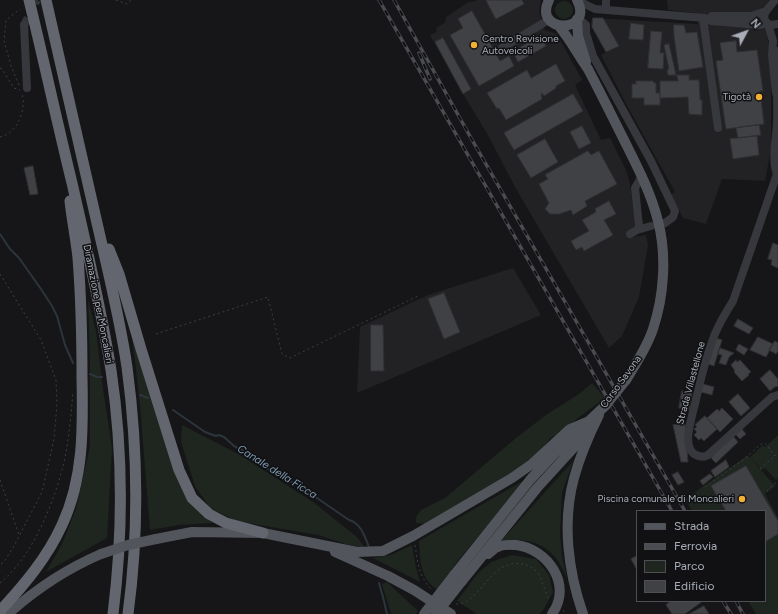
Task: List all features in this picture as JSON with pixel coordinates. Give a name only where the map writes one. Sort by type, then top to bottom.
[{"type":"highway","name":"Diramazione per Moncalieri","points":[[29,0],[101,315],[111,371],[116,411],[120,530],[113,614]]},
{"type":"highway","name":"Diramazione per Moncalieri","points":[[46,0],[96,214],[117,309],[127,366],[132,408],[136,468],[136,527],[128,614]]},
{"type":"highway","points":[[0,611],[33,573],[53,542],[69,505],[80,465],[83,416],[80,287],[78,258],[72,221],[65,155]]},
{"type":"highway","points":[[96,214],[119,274],[179,470],[192,498],[209,514],[226,523],[263,533]]},
{"type":"main road","name":"Corso Savona","points":[[578,0],[580,11],[578,18],[578,36],[588,69]]},
{"type":"main road","points":[[548,2],[546,10],[554,22],[562,26],[570,25],[578,18]]},
{"type":"main road","name":"Corso Savona","points":[[424,614],[458,578],[476,562],[626,380],[637,362],[653,329],[662,275],[663,247],[658,221],[642,176],[594,80],[566,35],[554,22]]},
{"type":"main road","name":"Corso Savona","points":[[436,614],[458,578],[530,480],[555,453],[591,423]]},
{"type":"main road","points":[[8,614],[26,598],[54,578],[101,554],[128,545],[192,532],[263,533],[357,552],[383,551],[413,536],[512,478],[532,464],[570,429],[591,423]]},
{"type":"main road","points":[[583,614],[574,582],[568,541],[569,504],[574,478],[591,423]]},
{"type":"main road","points":[[316,544],[388,576],[452,611]]},
{"type":"main road","points":[[476,562],[498,546],[524,546],[536,551],[546,559],[558,579],[560,590],[559,599],[552,614]]},
{"type":"street","points":[[578,0],[595,9],[704,18],[711,21],[760,25],[768,24],[772,26],[778,24]]},
{"type":"street","points":[[606,0],[606,9]]},
{"type":"street","points":[[775,0],[767,10],[764,17],[775,42],[772,57],[775,86],[777,90],[776,161],[778,174]]},
{"type":"street","points":[[704,18],[710,16],[752,16],[772,8],[778,9]]},
{"type":"street","points":[[595,9],[578,18],[586,25],[586,33],[593,56],[651,161],[675,211],[673,217],[665,223]]},
{"type":"street","points":[[704,18],[718,128]]},
{"type":"street","points":[[502,48],[554,22]]},
{"type":"street","points":[[24,25],[24,89]]},
{"type":"street","points":[[778,52],[778,80]]},
{"type":"street","points":[[594,80],[603,76]]},
{"type":"street","name":"Strada Villastellone","points":[[778,174],[733,301],[718,329],[699,384],[688,438],[689,447],[692,452],[697,456],[702,457],[708,455],[772,397],[778,395]]},
{"type":"street","points":[[642,176],[635,188],[635,201],[639,226],[634,232],[651,226]]},
{"type":"path","points":[[116,0],[127,4],[131,0]]},
{"type":"path","points":[[0,137],[10,132],[20,118],[24,100],[24,89],[11,66],[4,41],[6,20],[20,9]]},
{"type":"path","points":[[0,68],[2,68],[14,88],[24,89]]},
{"type":"path","points":[[0,274],[41,340],[56,380],[57,404],[54,439],[42,492],[6,559],[0,564]]},
{"type":"path","points":[[156,334],[268,297],[282,354],[290,358],[418,296]]},
{"type":"path","points":[[0,583],[10,575],[21,561],[40,530],[49,506],[64,463],[72,405],[73,386]]},
{"type":"path","points":[[705,487],[743,460],[761,444],[765,443],[774,456]]},
{"type":"path","points":[[760,469],[778,453]]},
{"type":"path","points":[[0,480],[19,535]]},
{"type":"path","points":[[767,491],[778,481]]},
{"type":"path","points":[[413,536],[421,578],[433,592]]},
{"type":"path","points":[[452,611],[459,604],[469,601],[492,574],[504,566],[517,563],[530,565],[538,574],[544,592],[551,601]]},
{"type":"path","points":[[562,610],[566,614]]},
{"type":"shaded area","points":[[478,0],[541,0],[539,11],[545,30],[557,34],[582,80],[575,85],[601,140],[610,138],[626,170],[630,184],[635,223],[632,237],[646,235],[648,245],[639,297],[622,336],[609,348],[515,187],[488,135],[430,35],[437,32],[436,28],[445,23],[446,17],[467,3]]},
{"type":"shaded area","points":[[667,0],[769,0],[763,9],[771,59],[771,149],[765,181],[722,179],[706,224],[683,218],[671,194],[675,192],[625,102],[601,55],[606,52],[592,27],[593,18],[698,24],[696,13],[668,10]]},
{"type":"shaded area","points":[[513,268],[541,315],[357,393],[360,327],[428,295]]},
{"type":"green space","points":[[560,1],[568,1],[573,6],[571,17],[568,19],[560,19],[555,14],[555,6]]},
{"type":"green space","points":[[88,299],[96,331],[112,448],[107,538],[46,572],[62,544],[76,509],[90,446]]},
{"type":"green space","points":[[132,335],[192,503],[213,523],[179,525],[150,530],[140,405]]},
{"type":"green space","points":[[592,383],[605,398],[550,439],[533,460],[425,524],[416,523],[416,517],[421,510],[445,498],[516,438],[546,415],[579,394]]},
{"type":"green space","points":[[182,425],[240,455],[313,502],[357,537],[365,548],[349,545],[318,535],[236,521],[210,508],[195,486],[181,442]]},
{"type":"green space","points":[[778,435],[778,478],[776,480],[765,468],[762,470],[750,457],[763,445],[765,447]]},
{"type":"green space","points":[[748,455],[775,486],[765,494],[778,518],[778,614],[756,614],[749,602],[766,602],[766,510],[691,510],[685,499]]},
{"type":"green space","points":[[573,461],[562,493],[560,532],[562,556],[567,577],[555,557],[543,547],[530,542],[516,540],[500,542]]},
{"type":"green space","points":[[528,478],[460,558],[437,589],[431,585],[422,568],[419,541]]},
{"type":"green space","points":[[412,545],[420,582],[373,558],[391,555]]},
{"type":"green space","points":[[512,555],[536,559],[549,575],[553,592],[544,609],[539,614],[477,614],[457,601],[477,574],[491,562]]},
{"type":"green space","points":[[387,582],[418,611],[416,614],[391,614],[382,584]]},
{"type":"building","points":[[486,0],[522,0],[524,4],[496,19]]},
{"type":"building","name":"Centro Revisione Autoveicoli","points":[[472,11],[500,61],[509,56],[514,66],[479,86],[450,35],[463,28],[458,19]]},
{"type":"building","points":[[593,18],[603,18],[619,46],[606,52],[592,27]]},
{"type":"building","points":[[631,23],[644,25],[643,40],[629,39]]},
{"type":"building","points":[[674,25],[684,25],[686,33],[697,32],[703,67],[679,71]]},
{"type":"building","points":[[651,31],[662,32],[660,53],[664,53],[663,69],[648,68]]},
{"type":"building","points":[[541,35],[546,46],[518,62],[513,52]]},
{"type":"building","points":[[443,38],[471,89],[463,94],[435,42]]},
{"type":"building","points":[[736,41],[737,52],[757,50],[763,91],[760,91],[764,124],[726,129],[716,61],[723,60],[720,43]]},
{"type":"building","points":[[669,44],[676,75],[668,75],[667,70],[669,69],[664,45]]},
{"type":"building","points":[[556,64],[565,81],[544,96],[542,93],[542,99],[506,120],[487,93],[527,70],[531,78]]},
{"type":"building","points":[[677,75],[689,75],[689,80],[699,80],[700,100],[702,100],[702,115],[689,114],[688,97],[660,98],[660,81],[678,81]]},
{"type":"building","points":[[636,81],[653,81],[656,83],[656,93],[660,93],[660,105],[644,105],[644,98],[632,98],[632,84],[636,84]]},
{"type":"building","points":[[573,94],[583,111],[514,150],[504,133]]},
{"type":"building","points":[[759,125],[761,135],[738,138],[736,128]]},
{"type":"building","points":[[582,126],[591,143],[579,149],[570,132]]},
{"type":"building","points":[[757,136],[759,155],[733,159],[730,139]]},
{"type":"building","points":[[545,139],[558,162],[531,178],[517,155]]},
{"type":"building","points":[[588,151],[591,155],[599,151],[617,184],[585,201],[587,206],[573,215],[571,210],[559,214],[550,214],[545,209],[549,203],[539,184],[548,179],[545,175]]},
{"type":"building","points":[[33,166],[38,194],[30,195],[24,168]]},
{"type":"building","points":[[609,201],[616,214],[604,220],[613,235],[584,251],[582,247],[576,250],[571,241],[589,231],[582,220],[596,212],[595,209]]},
{"type":"building","points":[[773,243],[778,245],[778,268],[771,265],[772,260],[768,259]]},
{"type":"building","points":[[444,293],[460,332],[444,339],[428,299]]},
{"type":"building","points":[[738,319],[753,328],[749,334],[734,326]]},
{"type":"building","points":[[371,325],[383,325],[384,371],[371,371]]},
{"type":"building","points":[[758,337],[773,344],[766,357],[750,350]]},
{"type":"building","points":[[716,338],[722,340],[714,366],[708,364]]},
{"type":"building","points":[[775,341],[778,343],[778,351],[776,354],[769,350]]},
{"type":"building","points":[[739,344],[748,349],[744,355],[736,350]]},
{"type":"building","points":[[720,348],[734,353],[729,357],[726,365],[719,363],[722,355],[718,354]]},
{"type":"building","points":[[736,360],[737,362],[740,360],[751,372],[742,381],[734,372],[735,371],[731,365]]},
{"type":"building","points":[[770,370],[778,379],[778,386],[770,391],[760,379]]},
{"type":"building","points":[[703,384],[714,387],[712,395],[701,392]]},
{"type":"building","points":[[682,391],[692,393],[689,410],[679,408]]},
{"type":"building","points":[[738,394],[750,408],[741,416],[729,402]]},
{"type":"building","points":[[722,408],[733,419],[720,432],[707,418],[717,409],[719,411]]},
{"type":"building","points":[[705,416],[717,429],[704,441],[701,438],[699,440],[694,435],[697,432],[694,429],[697,427],[695,425]]},
{"type":"building","points":[[685,424],[688,462],[681,462],[673,425]]},
{"type":"building","points":[[741,428],[746,434],[740,439],[735,434]]},
{"type":"building","points":[[732,435],[738,442],[716,463],[711,458]]},
{"type":"building","points":[[726,460],[729,467],[715,477],[711,471]]},
{"type":"building","name":"Piscina comunale di Moncalieri","points":[[746,466],[778,521],[778,534],[766,541],[766,510],[725,510],[711,486]]},
{"type":"building","points":[[678,472],[684,482],[678,485],[672,475]]},
{"type":"building","points":[[710,474],[713,477],[703,485],[700,481]]},
{"type":"building","points":[[636,556],[636,568],[631,559]]},
{"type":"building","points":[[670,602],[702,602],[685,614],[672,614],[666,605]]},
{"type":"building","points":[[704,606],[709,614],[689,614]]},
{"type":"waterway","name":"Canale della Ficca","points":[[0,234],[10,249],[19,258],[52,306],[57,316],[65,345],[73,363]]},
{"type":"waterway","name":"Canale della Ficca","points":[[90,374],[97,377],[102,377]]},
{"type":"waterway","name":"Canale della Ficca","points":[[140,395],[148,398]]},
{"type":"waterway","name":"Canale della Ficca","points":[[173,410],[205,432],[224,437],[234,446],[257,458],[261,465],[301,487],[357,524],[360,527],[369,547]]},
{"type":"waterway","points":[[379,583],[387,614]]},
{"type":"tunnel","points":[[24,25],[37,0]]},
{"type":"railway","points":[[379,0],[671,510]]},
{"type":"railway","points":[[394,0],[471,138],[684,510]]},
{"type":"railway","points":[[419,53],[430,79]]},
{"type":"railway","points":[[724,602],[731,614]]},
{"type":"railway","points":[[737,602],[743,614]]},
{"type":"place","name":"Centro Revisione Autoveicoli","points":[[474,45]]},
{"type":"place","name":"Tigotà","points":[[759,97]]},
{"type":"place","name":"Piscina comunale di Moncalieri","points":[[742,499]]}]
